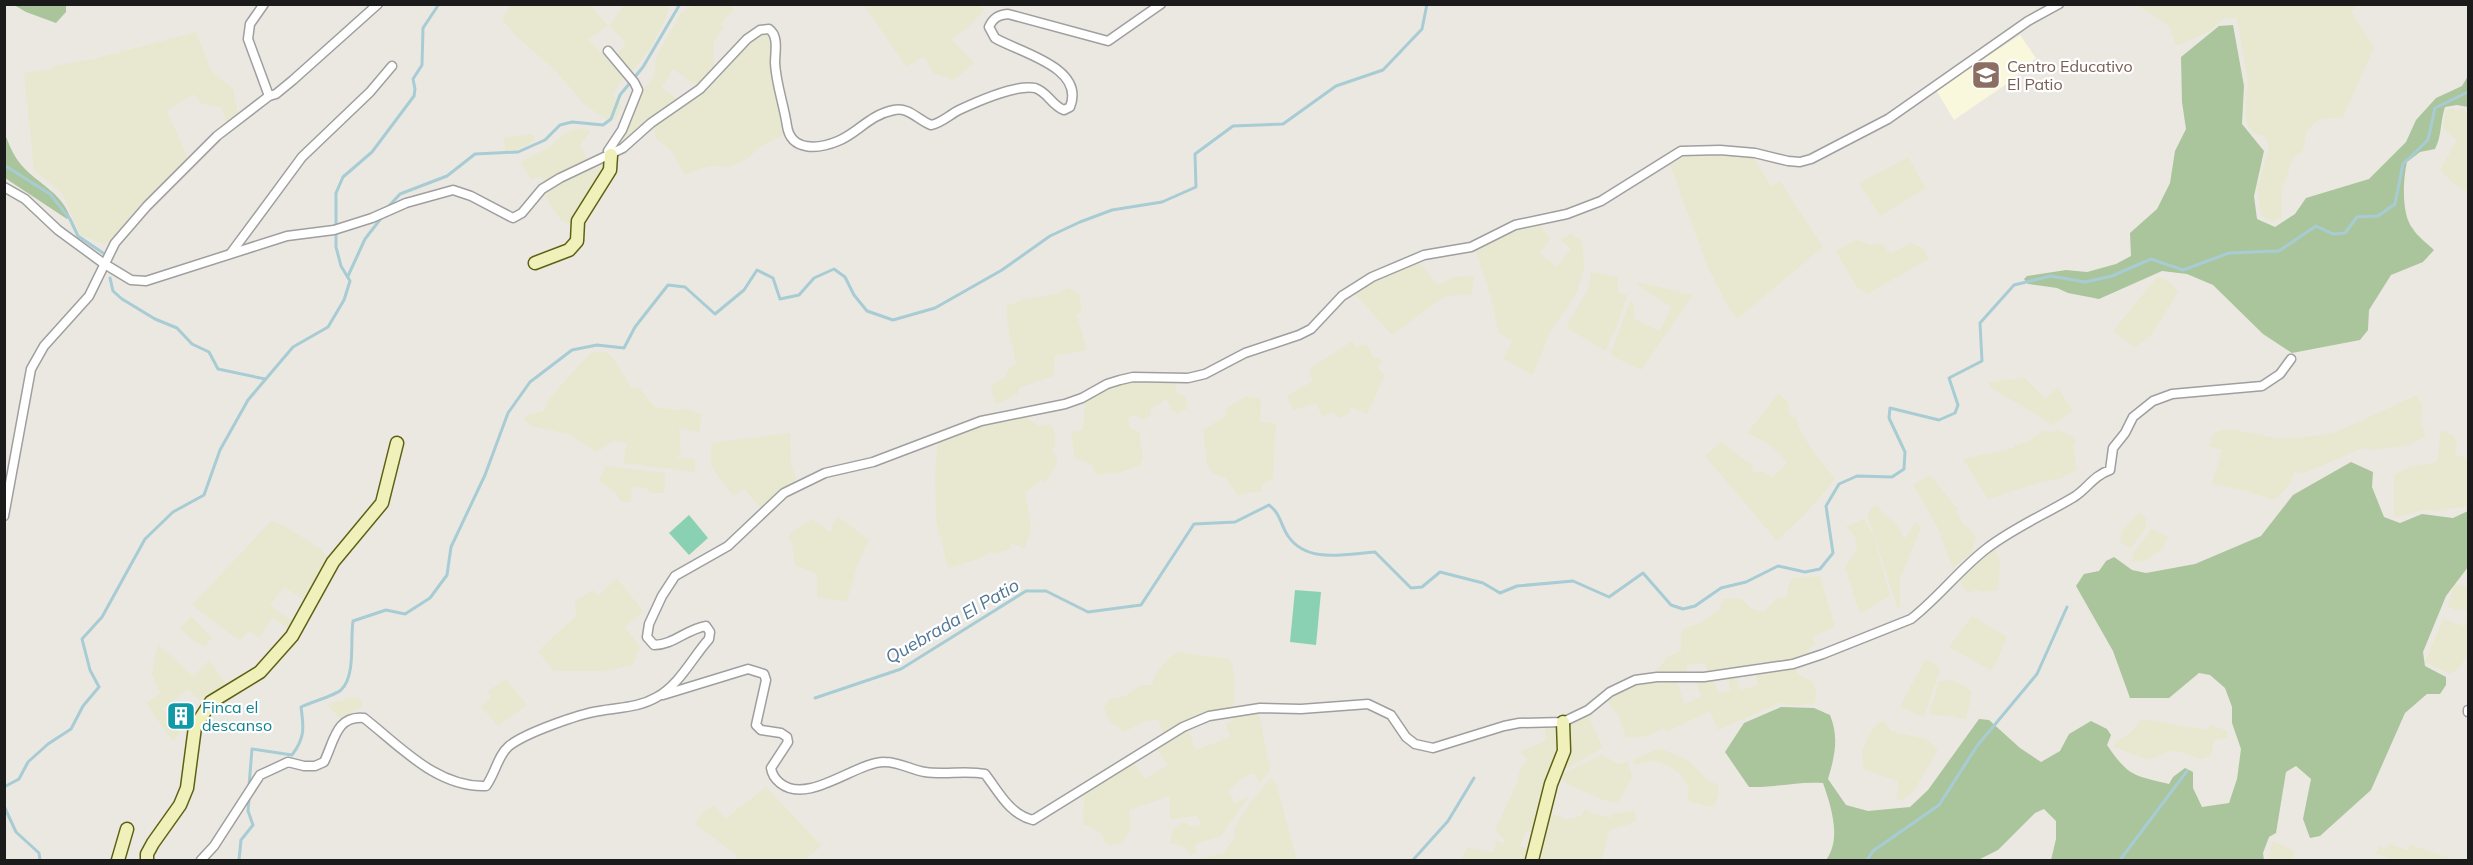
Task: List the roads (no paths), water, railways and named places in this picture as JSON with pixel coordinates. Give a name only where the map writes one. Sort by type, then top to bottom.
[{"type":"street","points":[[264,4],[250,24],[248,39],[268,96]]},
{"type":"street","points":[[4,516],[31,369],[44,346],[89,296],[103,263],[115,243],[147,206],[217,136],[268,96],[276,94],[378,4]]},
{"type":"street","points":[[4,187],[25,199],[58,230],[103,263],[131,280],[146,282],[287,236],[335,230],[372,218],[406,203],[453,190],[471,196],[513,218],[522,213],[542,189],[623,148],[651,123],[700,89],[740,45],[760,30],[769,29],[774,37],[776,71],[790,137],[799,146],[822,146],[838,141],[869,120],[894,110],[904,110],[930,125],[943,122],[966,108],[1027,87],[1043,91],[1057,107],[1064,110],[1070,106],[1072,100],[1070,87],[1065,78],[1044,59],[995,38],[989,27],[992,20],[1000,15],[1008,14],[1108,41],[1161,4]]},
{"type":"street","points":[[659,696],[679,678],[709,639],[710,633],[706,626],[693,628],[662,645],[654,645],[647,637],[649,624],[662,596],[675,576],[728,546],[784,493],[800,484],[825,473],[877,460],[960,428],[1065,404],[1113,382],[1133,377],[1188,378],[1205,374],[1245,353],[1305,332],[1342,296],[1372,277],[1405,261],[1424,255],[1471,247],[1515,225],[1567,214],[1601,201],[1681,151],[1738,151],[1800,162],[1811,159],[1888,119],[2028,21],[2059,4]]},
{"type":"street","points":[[535,263],[569,250],[577,241],[578,221],[610,170],[611,155],[608,151],[622,130],[638,90],[608,51]]},
{"type":"street","points":[[231,253],[302,157],[370,92],[392,66]]},
{"type":"street","points":[[201,861],[214,846],[261,775],[288,762],[304,766],[315,766],[324,762],[336,732],[344,722],[356,717],[364,718],[404,752],[449,780],[460,785],[486,786],[494,776],[508,747],[525,736],[599,711],[640,706],[659,696],[748,669],[764,674],[766,680],[756,725],[761,730],[787,736],[788,742],[771,768],[771,772],[784,786],[798,789],[818,785],[843,778],[873,763],[884,762],[928,772],[976,772],[986,774],[1015,812],[1024,818],[1033,820],[1183,727],[1209,717],[1260,708],[1301,709],[1368,704],[1392,715],[1406,737],[1415,744],[1432,748],[1519,723],[1563,722],[1588,710],[1610,692],[1635,680],[1657,677],[1696,678],[1793,664],[1911,619],[1953,577],[2004,536],[2077,495],[2098,474],[2110,470],[2113,448],[2126,434],[2133,417],[2148,405],[2162,396],[2172,394],[2262,386],[2280,374],[2292,359]]},
{"type":"street","points":[[147,861],[147,854],[153,843],[180,805],[187,788],[195,726],[211,702],[260,672],[292,636],[333,562],[382,503],[397,443]]},
{"type":"street","points":[[1532,861],[1551,784],[1564,751],[1563,722]]},
{"type":"street","points":[[118,861],[127,829]]},
{"type":"waterway","points":[[4,787],[19,779],[28,762],[48,744],[71,729],[83,706],[99,687],[90,670],[82,639],[102,617],[145,539],[173,512],[204,495],[220,450],[248,400],[293,347],[328,327],[344,300],[350,281],[341,266],[336,247],[336,193],[343,177],[372,152],[414,96],[413,79],[422,65],[423,28],[439,4]]},
{"type":"waterway","points":[[387,208],[400,194],[447,176],[475,154],[518,152],[545,140],[560,125],[572,122],[603,125],[611,119],[620,95],[643,67],[680,4]]},
{"type":"waterway","points":[[249,786],[252,749],[292,755],[302,732],[301,707],[338,692],[346,684],[351,667],[353,621],[386,610],[405,614],[430,598],[447,575],[451,547],[485,475],[508,413],[530,382],[572,350],[597,345],[624,348],[635,327],[668,285],[685,287],[715,314],[744,290],[757,270],[773,278],[780,299],[799,295],[814,278],[834,269],[845,277],[854,295],[867,311],[893,320],[935,308],[1002,270],[1050,236],[1080,222],[1112,210],[1162,202],[1196,187],[1195,154],[1233,126],[1283,124],[1336,86],[1383,70],[1422,29],[1427,4]]},
{"type":"waterway","name":"Quebrada El Patio","points":[[815,698],[901,669],[1026,591],[1046,591],[1088,612],[1141,605],[1194,524],[1235,522],[1269,505],[1278,516],[1288,536],[1305,551],[1327,555],[1375,552],[1411,588],[1422,587],[1440,572],[1483,583],[1500,593],[1517,586],[1573,581],[1609,597],[1643,573],[1671,605],[1683,609],[1695,606],[1721,588],[1746,582],[1778,566],[1805,572],[1820,569],[1833,553],[1826,506],[1839,484],[1857,476],[1892,477],[1904,469],[1905,452],[1889,418],[1890,408],[1939,420],[1955,413],[1958,405],[1949,378],[1982,361],[1980,323],[2014,285],[2051,276],[2085,282],[2112,276],[2151,259],[2183,270],[2229,253],[2279,251],[2316,226],[2333,234],[2345,233],[2357,217],[2378,216],[2395,204],[2403,164],[2428,140],[2435,108],[2468,92]]},
{"type":"waterway","points":[[4,165],[50,194],[70,219],[78,236],[103,253]]},
{"type":"waterway","points":[[348,276],[365,239],[382,217]]},
{"type":"waterway","points":[[110,278],[113,291],[122,299],[155,319],[177,328],[192,344],[209,352],[218,369],[265,379]]},
{"type":"waterway","points":[[1867,860],[1873,851],[1939,805],[1977,746],[2037,674],[2067,607]]},
{"type":"waterway","points":[[2120,860],[2187,771]]},
{"type":"waterway","points":[[1413,860],[1448,821],[1474,778]]},
{"type":"waterway","points":[[239,860],[241,840],[253,825],[248,811],[249,799]]},
{"type":"waterway","points":[[4,806],[16,832],[39,853],[40,860]]},
{"type":"place","name":"Centro Educativo El Patio","points":[[1986,75]]},
{"type":"place","name":"Finca el descanso","points":[[181,716]]}]
